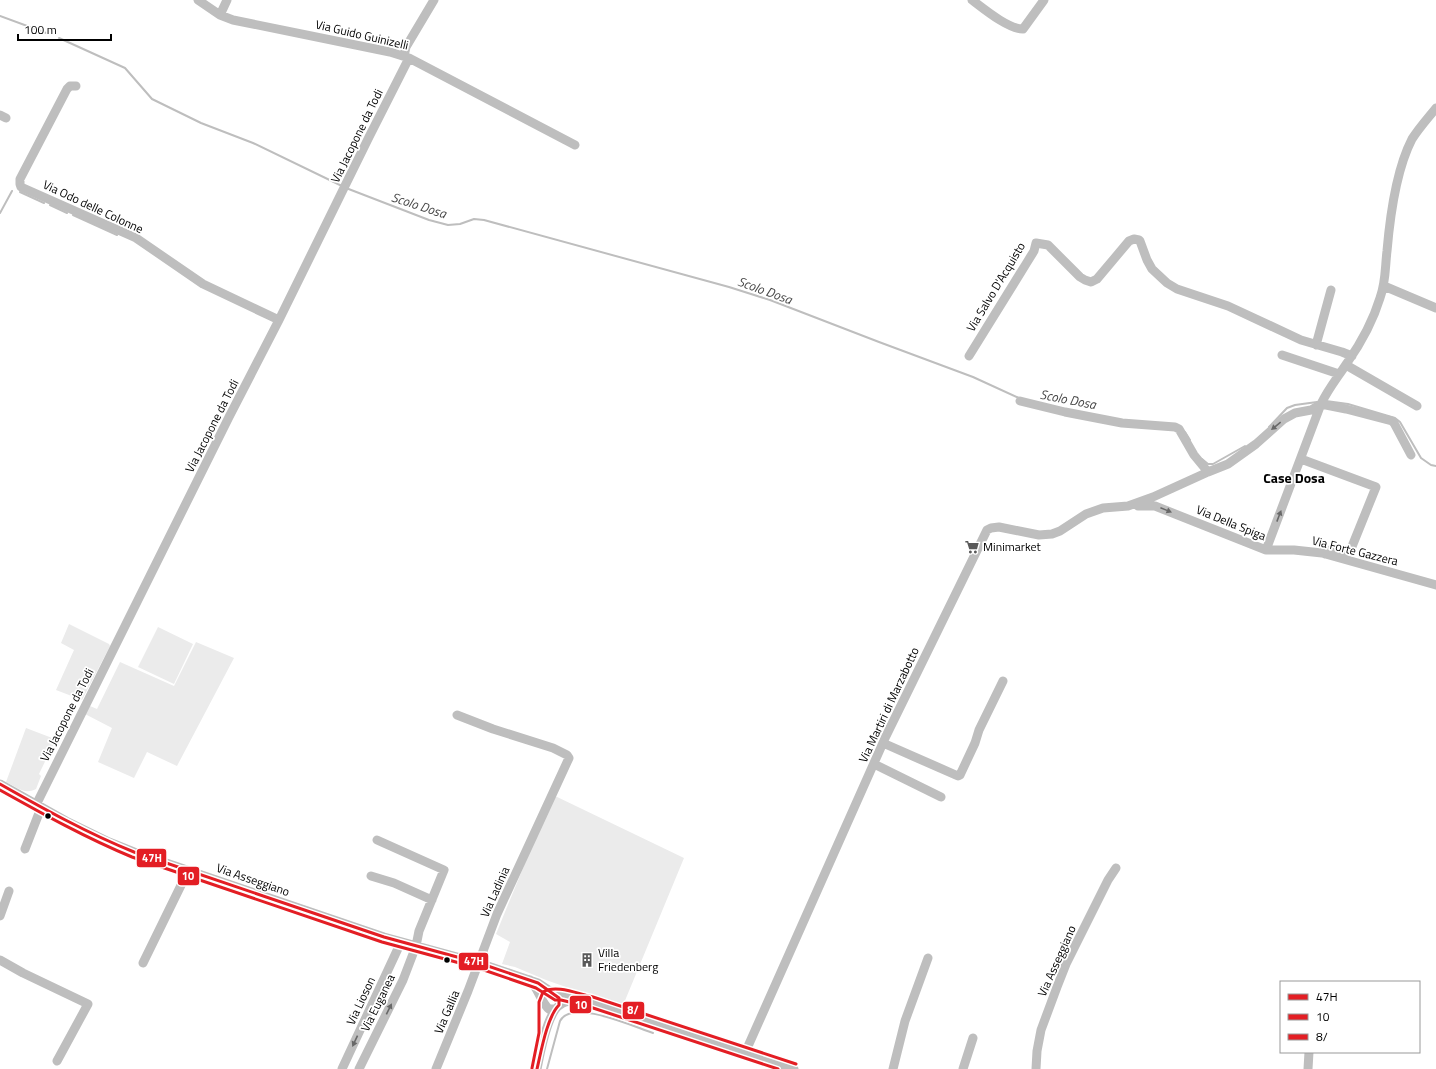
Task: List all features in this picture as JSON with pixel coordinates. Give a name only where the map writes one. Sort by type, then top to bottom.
[{"type":"street","name":"Via Guido Guinizelli","points":[[198,0],[220,15],[232,20],[390,52],[407,57],[575,145]]},
{"type":"street","points":[[220,15],[227,0]]},
{"type":"street","name":"Via Jacopone da Todi","points":[[25,849],[39,806],[407,57],[406,47],[434,0]]},
{"type":"street","points":[[972,0],[999,19],[1022,30],[1044,0]]},
{"type":"street","name":"Via Odo delle Colonne","points":[[76,86],[70,86],[67,89],[20,179],[21,186],[136,238],[203,284],[279,320]]},
{"type":"street","points":[[1152,501],[1208,472],[1228,464],[1242,455],[1284,419],[1295,413],[1311,410],[1321,404],[1325,394],[1363,338],[1380,300],[1384,286],[1391,216],[1402,165],[1413,138],[1436,108]]},
{"type":"street","name":"Via Salvo D'Acquisto","points":[[969,356],[1034,251],[1036,243],[1048,245],[1080,276],[1091,282],[1096,279],[1129,242],[1134,239],[1139,240],[1152,269],[1167,283],[1177,289],[1228,306],[1301,340],[1352,356]]},
{"type":"street","points":[[1384,286],[1436,308]]},
{"type":"street","points":[[1316,344],[1331,290]]},
{"type":"street","points":[[1282,355],[1339,374]]},
{"type":"street","points":[[1346,365],[1417,406]]},
{"type":"street","points":[[1020,401],[1065,412],[1122,423],[1175,427],[1180,429],[1194,455],[1208,472]]},
{"type":"street","points":[[1321,404],[1346,408],[1392,421],[1411,455]]},
{"type":"street","name":"Via Della Spiga","points":[[1128,506],[1152,501],[1266,550],[1321,404]]},
{"type":"street","points":[[1311,410],[1316,418]]},
{"type":"street","points":[[1301,459],[1376,487],[1350,549],[1347,551],[1332,549],[1325,554]]},
{"type":"street","name":"Via Martiri di Marzabotto","points":[[745,1053],[883,743],[987,530],[999,527],[1024,533],[1048,535],[1060,531],[1086,514],[1103,508],[1128,506]]},
{"type":"street","name":"Via Forte Gazzera","points":[[1266,550],[1302,550],[1325,554],[1436,585]]},
{"type":"street","points":[[883,743],[958,776],[960,775],[975,743],[979,730],[1004,681]]},
{"type":"street","name":"Via Ladinia","points":[[457,715],[493,729],[553,748],[567,754],[569,758],[497,914],[479,963]]},
{"type":"street","points":[[874,764],[941,797]]},
{"type":"street","name":"Via Asseggiano","points":[[0,784],[66,821],[109,842],[188,871],[401,942],[479,963],[542,984],[554,994],[581,1000],[794,1069]]},
{"type":"street","points":[[377,840],[444,870],[419,931],[416,946]]},
{"type":"street","name":"Via Asseggiano","points":[[1036,1069],[1037,1051],[1041,1030],[1064,970],[1108,880],[1116,868]]},
{"type":"street","points":[[143,963],[188,871]]},
{"type":"street","points":[[371,876],[394,883],[432,900]]},
{"type":"street","points":[[0,916],[9,891]]},
{"type":"street","name":"Via Lioson","points":[[342,1069],[401,942]]},
{"type":"street","name":"Via Euganea","points":[[359,1069],[403,980],[416,946]]},
{"type":"street","points":[[892,1069],[905,1021],[928,958]]},
{"type":"street","points":[[0,960],[23,973],[88,1004],[57,1061]]},
{"type":"street","name":"Via Gallia","points":[[436,1069],[479,963]]},
{"type":"street","points":[[530,980],[538,990],[549,1009],[581,1000]]},
{"type":"street","points":[[537,1069],[545,1034],[559,999],[554,994],[546,996],[545,1034]]},
{"type":"street","points":[[964,1069],[973,1038]]},
{"type":"street","points":[[1308,1069],[1309,1053]]},
{"type":"shaded area","points":[[69,624],[109,644],[110,646],[82,700],[56,690],[74,650],[61,643]]},
{"type":"shaded area","points":[[158,627],[193,644],[174,684],[138,667]]},
{"type":"shaded area","points":[[196,642],[234,658],[177,766],[147,752],[134,778],[98,762],[112,728],[85,714],[90,706],[97,709],[120,662],[174,686]]},
{"type":"shaded area","points":[[26,728],[60,741],[58,745],[54,743],[39,774],[41,776],[36,789],[32,791],[21,790],[6,782]]},
{"type":"shaded area","points":[[553,795],[684,858],[624,1003],[620,1006],[546,980],[515,967],[502,964],[510,942],[496,934]]},
{"type":"waterway","name":"Scolo Dosa","points":[[0,16],[49,34]]},
{"type":"waterway","name":"Scolo Dosa","points":[[59,38],[125,68],[152,99],[201,123],[253,143],[342,186]]},
{"type":"waterway","name":"Scolo Dosa","points":[[346,188],[429,220],[448,225],[460,224],[474,219],[484,220],[729,287],[770,300],[973,377],[1019,398]]},
{"type":"waterway","points":[[0,213],[12,191]]},
{"type":"waterway","points":[[20,192],[44,203]]},
{"type":"waterway","points":[[50,205],[67,213]]},
{"type":"waterway","points":[[73,215],[117,235]]},
{"type":"waterway","name":"Scolo Dosa","points":[[1326,401],[1348,404],[1395,418],[1400,422],[1421,458],[1431,465],[1436,466]]},
{"type":"waterway","name":"Scolo Dosa","points":[[1269,427],[1287,408],[1295,405],[1317,402]]},
{"type":"waterway","name":"Scolo Dosa","points":[[1185,432],[1190,440]]},
{"type":"waterway","name":"Scolo Dosa","points":[[1202,459],[1208,464],[1213,464],[1245,446]]},
{"type":"waterway","points":[[547,1069],[560,1021],[567,1015],[577,1012],[590,1013],[604,1016],[653,1033]]},
{"type":"transit line","name":"47H","points":[[0,784],[83,829],[134,852],[384,937],[479,963],[538,983],[559,998],[559,1005],[555,1010],[548,1026],[537,1069]]},
{"type":"transit line","name":"10","points":[[0,790],[81,834],[132,857],[382,942],[478,968],[536,988],[555,1000],[590,1007],[778,1069]]},
{"type":"transit line","name":"8/","points":[[532,1068],[539,1033],[539,1002],[543,992],[554,989],[567,990],[593,997],[796,1064]]},
{"type":"place","name":"Minimarket","points":[[972,547]]},
{"type":"place","name":"Villa Friedenberg","points":[[587,960]]},
{"type":"district","name":"Case Dosa","points":[[1294,478]]}]
